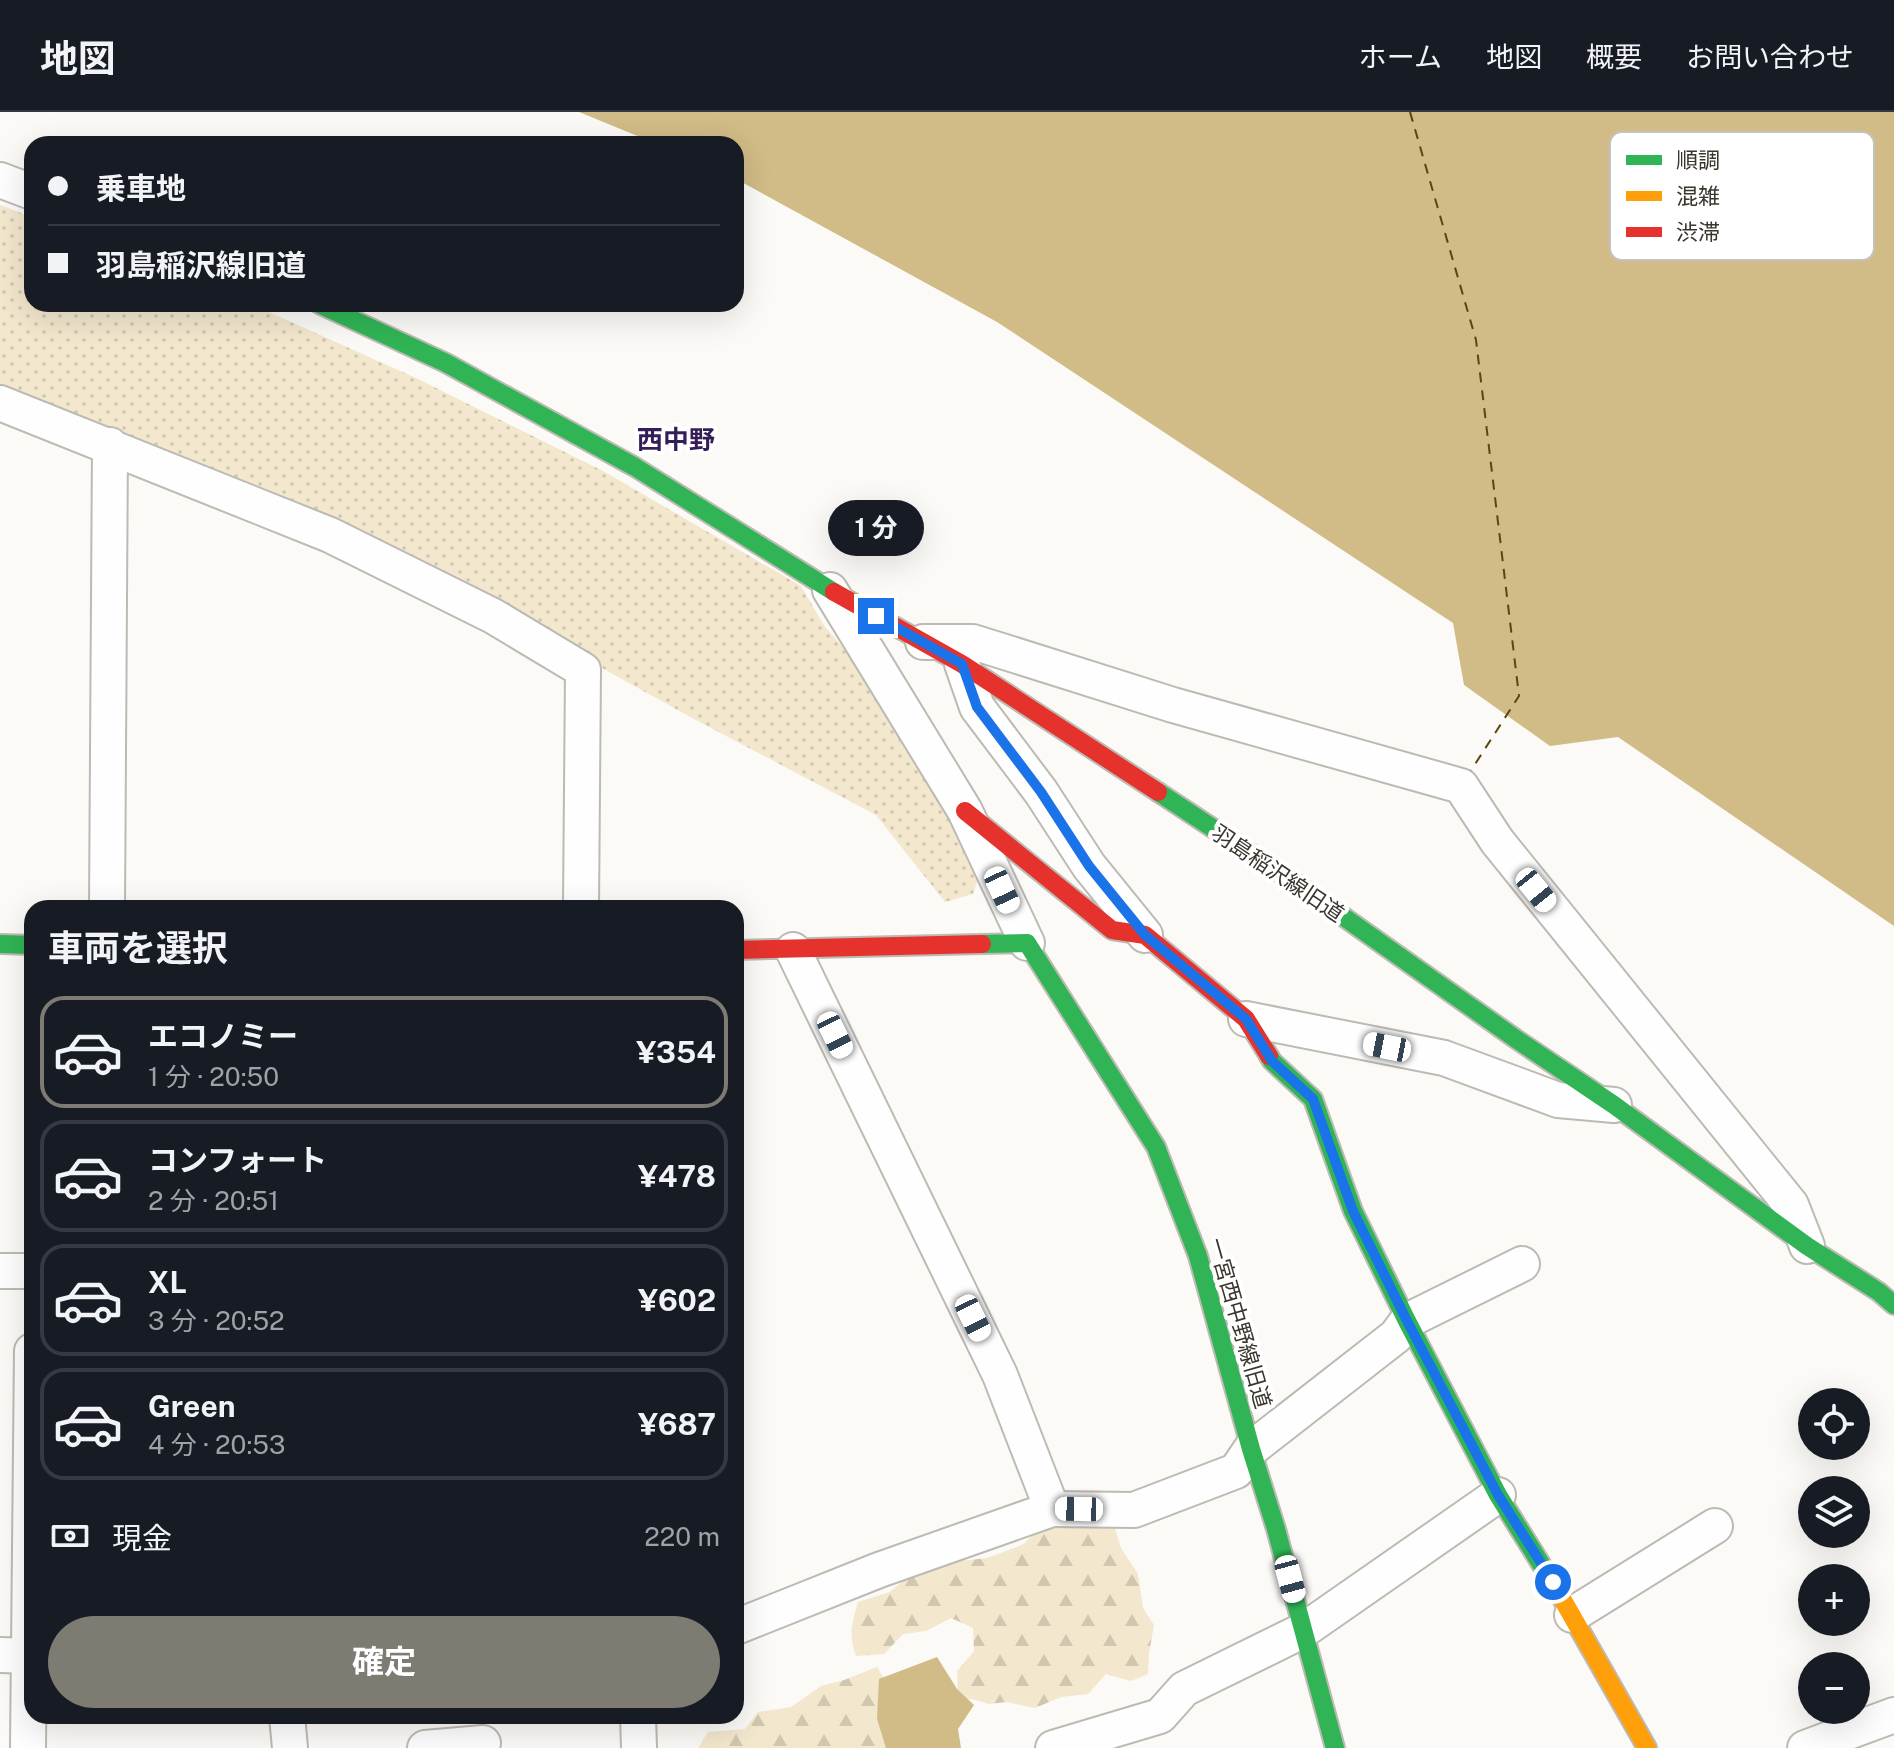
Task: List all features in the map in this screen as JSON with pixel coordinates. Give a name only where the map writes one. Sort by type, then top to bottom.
[{"type":"street","points":[[0,180],[24,189]]},
{"type":"street","name":"羽島稲沢線旧道","points":[[336,312],[446,363],[635,467],[830,590],[962,664],[1293,881],[1894,1305]]},
{"type":"street","points":[[0,403],[330,535],[493,616],[583,670],[581,900]]},
{"type":"street","points":[[107,900],[110,445]]},
{"type":"street","points":[[744,950],[1027,943],[965,811],[830,590]]},
{"type":"street","points":[[922,642],[973,642],[1173,705],[1461,786],[1497,841],[1791,1205],[1807,1246]]},
{"type":"street","points":[[962,664],[977,707],[1041,792],[1089,866],[1145,935],[1246,1019],[1272,1061],[1313,1099],[1353,1211],[1407,1321],[1498,1495],[1572,1615],[1647,1748]]},
{"type":"street","points":[[965,811],[1112,930],[1145,935]]},
{"type":"street","name":"一宮西中野線旧道","points":[[1027,943],[1156,1147],[1198,1256],[1335,1748]]},
{"type":"street","points":[[0,944],[24,945]]},
{"type":"street","points":[[793,950],[1000,1375],[1052,1509]]},
{"type":"street","points":[[1246,1019],[1444,1058],[1558,1100],[1614,1105]]},
{"type":"street","points":[[744,1624],[879,1570],[1052,1509],[1134,1510],[1236,1471],[1251,1449],[1396,1336],[1407,1321],[1522,1264]]},
{"type":"street","points":[[0,1271],[24,1271]]},
{"type":"street","points":[[1053,1748],[1097,1742],[1160,1716],[1184,1689],[1304,1630],[1498,1495]]},
{"type":"street","points":[[1572,1615],[1715,1526]]},
{"type":"street","points":[[24,1554],[20,1656],[24,1702]]},
{"type":"street","points":[[1805,1748],[1894,1715]]},
{"type":"street","points":[[26,1724],[28,1748]]},
{"type":"street","points":[[288,1724],[290,1748]]},
{"type":"street","points":[[638,1724],[639,1748]]},
{"type":"street","points":[[425,1748],[483,1736]]},
{"type":"green space","points":[[0,205],[24,214],[24,312],[269,312],[418,379],[603,471],[801,586],[823,624],[867,676],[975,859],[978,879],[973,894],[945,902],[876,815],[694,719],[389,550],[0,393]]},
{"type":"green space","points":[[1113,1522],[1121,1548],[1138,1574],[1143,1608],[1154,1625],[1148,1674],[1131,1681],[1106,1674],[1088,1694],[1061,1697],[1035,1708],[1006,1702],[989,1704],[972,1699],[958,1700],[957,1671],[974,1651],[973,1628],[951,1618],[926,1631],[903,1634],[884,1654],[856,1656],[852,1629],[858,1602],[890,1592],[907,1577],[940,1561],[987,1558],[1022,1545],[1043,1526]]},
{"type":"green space","points":[[877,1667],[886,1682],[893,1748],[698,1748],[708,1732],[745,1729],[758,1712],[791,1707],[821,1686]]},
{"type":"shaded area","points":[[579,112],[1894,112],[1894,926],[1618,737],[1550,746],[1464,685],[1453,623],[997,322],[744,183],[744,136],[638,136]]},
{"type":"shaded area","points":[[937,1657],[957,1689],[974,1705],[958,1729],[961,1748],[886,1748],[877,1719],[879,1679]]},
{"type":"ferry route","points":[[1410,112],[1476,340],[1519,696],[1470,772]]},
{"type":"traffic: fast","points":[[336,312],[446,363],[635,467],[834,592]]},
{"type":"traffic: fast","points":[[1158,792],[1293,881],[1894,1305]]},
{"type":"traffic: fast","points":[[982,944],[1027,943],[1156,1147],[1198,1256],[1335,1748]]},
{"type":"traffic: fast","points":[[0,944],[24,945]]},
{"type":"traffic: fast","points":[[1269,1056],[1313,1099],[1353,1211],[1407,1321],[1498,1495],[1556,1588]]},
{"type":"traffic: slow","points":[[1556,1588],[1647,1748]]},
{"type":"traffic: jam","points":[[834,592],[962,664],[1158,792]]},
{"type":"traffic: jam","points":[[965,811],[1112,930],[1145,935],[1246,1019],[1269,1056]]},
{"type":"traffic: jam","points":[[744,950],[982,944]]},
{"type":"district","name":"西中野","points":[[676,440]]},
{"type":"route","points":[[876,616],[962,664],[977,707],[1041,792],[1089,866],[1145,935],[1246,1019],[1272,1061],[1313,1099],[1353,1211],[1407,1321],[1498,1495],[1553,1582]]}]
